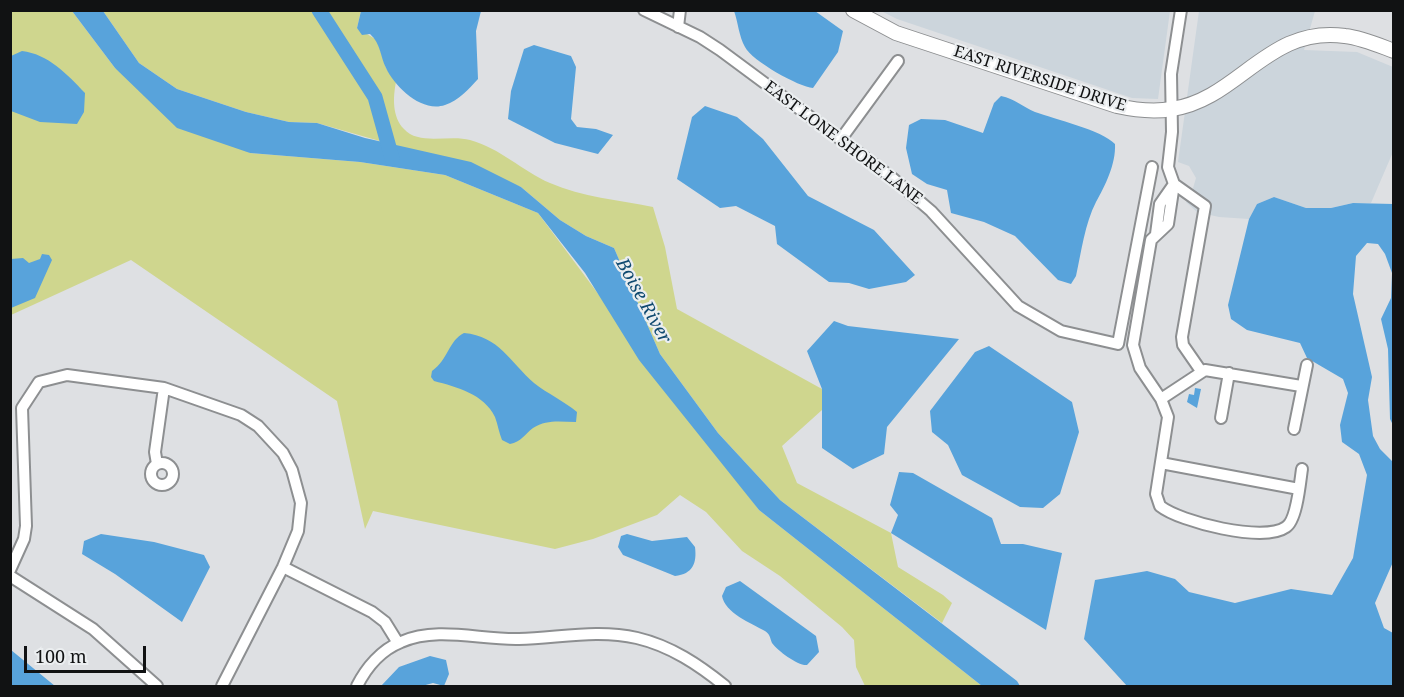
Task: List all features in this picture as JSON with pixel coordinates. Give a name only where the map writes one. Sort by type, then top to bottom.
[{"type":"street","name":"EAST LONE SHORE LANE","points":[[644,10],[720,50],[841,139],[931,210],[1017,306],[1061,331],[1118,344],[1152,167]]},
{"type":"street","points":[[678,27],[680,10]]},
{"type":"street","name":"EAST RIVERSIDE DRIVE","points":[[853,10],[896,33],[1117,106],[1148,110],[1172,110],[1212,94],[1271,51],[1306,37],[1346,36],[1394,51]]},
{"type":"street","points":[[1181,10],[1172,74],[1172,110],[1167,162],[1174,184],[1168,224],[1151,240],[1133,345],[1140,368],[1161,399],[1168,422],[1156,494],[1160,506],[1207,525],[1231,531],[1277,531],[1286,528],[1293,517],[1302,469]]},
{"type":"street","points":[[841,139],[898,60]]},
{"type":"street","points":[[1174,184],[1205,206],[1182,337],[1183,345],[1201,371]]},
{"type":"street","points":[[1294,429],[1307,365]]},
{"type":"street","points":[[1161,399],[1201,371],[1209,369],[1301,386]]},
{"type":"street","points":[[1221,418],[1229,373]]},
{"type":"street","points":[[10,570],[24,539],[26,526],[21,408],[39,382],[67,375],[165,388],[241,415],[258,426],[283,453],[292,470],[301,503],[298,531],[283,567],[222,687]]},
{"type":"street","points":[[157,464],[155,452],[165,388]]},
{"type":"street","points":[[1161,463],[1299,489]]},
{"type":"street","points":[[283,567],[372,612],[385,622],[398,642]]},
{"type":"street","points":[[10,576],[93,628],[157,687]]},
{"type":"street","points":[[357,687],[375,659],[398,642],[438,633],[517,639],[588,633],[613,634],[640,639],[684,657],[725,687]]},
{"type":"shaded area","points":[[881,11],[1170,11],[1158,99],[1132,98],[897,19]]},
{"type":"shaded area","points":[[1199,11],[1315,11],[1304,50],[1357,52],[1393,67],[1393,152],[1371,203],[1353,203],[1331,208],[1306,208],[1274,197],[1257,204],[1249,219],[1219,217],[1197,212],[1186,202],[1191,195],[1196,178],[1189,166],[1178,162]]},
{"type":"green space","points":[[10,11],[72,11],[115,68],[250,153],[360,162],[445,175],[538,213],[759,510],[982,686],[865,686],[856,667],[854,640],[842,627],[780,576],[742,551],[706,512],[680,495],[657,515],[593,539],[555,549],[373,511],[365,529],[337,401],[131,260],[11,315]]},
{"type":"green space","points":[[103,11],[361,11],[357,28],[377,40],[386,68],[396,82],[394,100],[397,119],[410,134],[426,138],[470,140],[491,148],[540,178],[562,188],[653,207],[665,247],[677,309],[822,389],[822,410],[782,446],[797,483],[891,533],[898,567],[952,603],[942,623],[780,500],[718,433],[660,354],[614,248],[586,236],[560,220],[521,187],[411,150],[317,123],[289,122],[246,112],[177,89],[139,63]]},
{"type":"water","points":[[72,11],[103,11],[139,63],[177,89],[246,112],[289,122],[317,123],[365,138],[471,162],[521,187],[560,220],[586,236],[614,248],[660,354],[718,433],[780,500],[1017,681],[1020,686],[982,686],[759,510],[639,360],[585,273],[538,213],[445,175],[360,162],[250,153],[177,128],[115,68]]},
{"type":"water","points":[[361,11],[481,11],[476,31],[478,79],[467,91],[445,105],[427,105],[410,97],[390,75],[374,38],[370,34],[362,35],[357,28]]},
{"type":"water","points":[[734,11],[815,11],[843,31],[838,52],[813,88],[806,87],[776,72],[749,53],[741,39]]},
{"type":"water","points":[[534,45],[571,56],[576,67],[571,119],[577,127],[596,129],[613,135],[598,154],[555,143],[508,119],[511,91],[524,49]]},
{"type":"water","points":[[22,51],[49,61],[85,93],[84,112],[77,124],[40,122],[11,111],[11,56]]},
{"type":"water","points":[[1001,96],[1035,112],[1100,134],[1115,144],[1112,167],[1089,219],[1076,276],[1071,284],[1058,280],[1015,236],[984,222],[951,213],[947,190],[927,184],[912,174],[906,148],[909,125],[921,119],[945,120],[983,133],[994,103]]},
{"type":"water","points":[[705,106],[737,117],[763,139],[808,196],[874,230],[915,275],[906,282],[869,289],[849,283],[829,282],[777,244],[775,226],[736,206],[720,208],[677,179],[692,117]]},
{"type":"water","points":[[1274,197],[1306,208],[1331,208],[1353,203],[1393,204],[1393,425],[1390,419],[1388,349],[1381,319],[1391,298],[1392,273],[1385,254],[1378,244],[1367,243],[1356,256],[1353,294],[1372,377],[1368,400],[1373,436],[1380,449],[1393,462],[1393,562],[1375,603],[1384,628],[1393,633],[1393,686],[1127,686],[1084,639],[1095,580],[1147,571],[1175,579],[1189,592],[1235,603],[1291,589],[1332,595],[1353,558],[1367,475],[1359,454],[1342,442],[1340,425],[1348,393],[1343,379],[1307,358],[1300,343],[1247,330],[1231,319],[1228,305],[1249,219],[1257,204]]},
{"type":"water","points":[[42,254],[49,255],[52,260],[35,298],[11,308],[11,259],[23,258],[29,263],[40,259]]},
{"type":"water","points":[[834,321],[848,326],[959,339],[887,427],[884,454],[853,469],[822,448],[822,389],[807,351]]},
{"type":"water","points":[[464,333],[486,339],[503,351],[534,383],[577,412],[576,422],[544,423],[533,428],[514,443],[510,444],[502,440],[495,417],[484,403],[469,393],[434,381],[431,377],[432,371],[442,361],[455,340]]},
{"type":"water","points":[[989,346],[1072,402],[1079,432],[1060,494],[1043,508],[1020,507],[962,475],[948,445],[932,432],[930,411],[975,352]]},
{"type":"water","points":[[1195,388],[1201,389],[1197,408],[1187,402],[1189,394],[1194,395]]},
{"type":"water","points":[[899,472],[913,473],[992,518],[1001,544],[1023,544],[1062,553],[1046,630],[891,533],[898,515],[890,505]]},
{"type":"water","points":[[101,534],[154,542],[204,555],[210,567],[182,622],[115,574],[82,554],[84,541]]},
{"type":"water","points":[[627,534],[652,541],[687,537],[695,547],[694,563],[686,573],[675,576],[623,555],[618,547],[621,536]]},
{"type":"water","points":[[740,581],[816,636],[819,652],[807,665],[783,654],[772,643],[767,632],[739,617],[728,608],[722,596],[726,587]]},
{"type":"water","points":[[11,650],[55,686],[11,686]]},
{"type":"water","points":[[430,656],[446,660],[449,674],[444,686],[433,683],[422,686],[381,686],[399,667]]},
{"type":"waterway","points":[[319,10],[375,97],[392,158]]},
{"type":"water label","name":"Boise River","points":[[643,301]]}]
